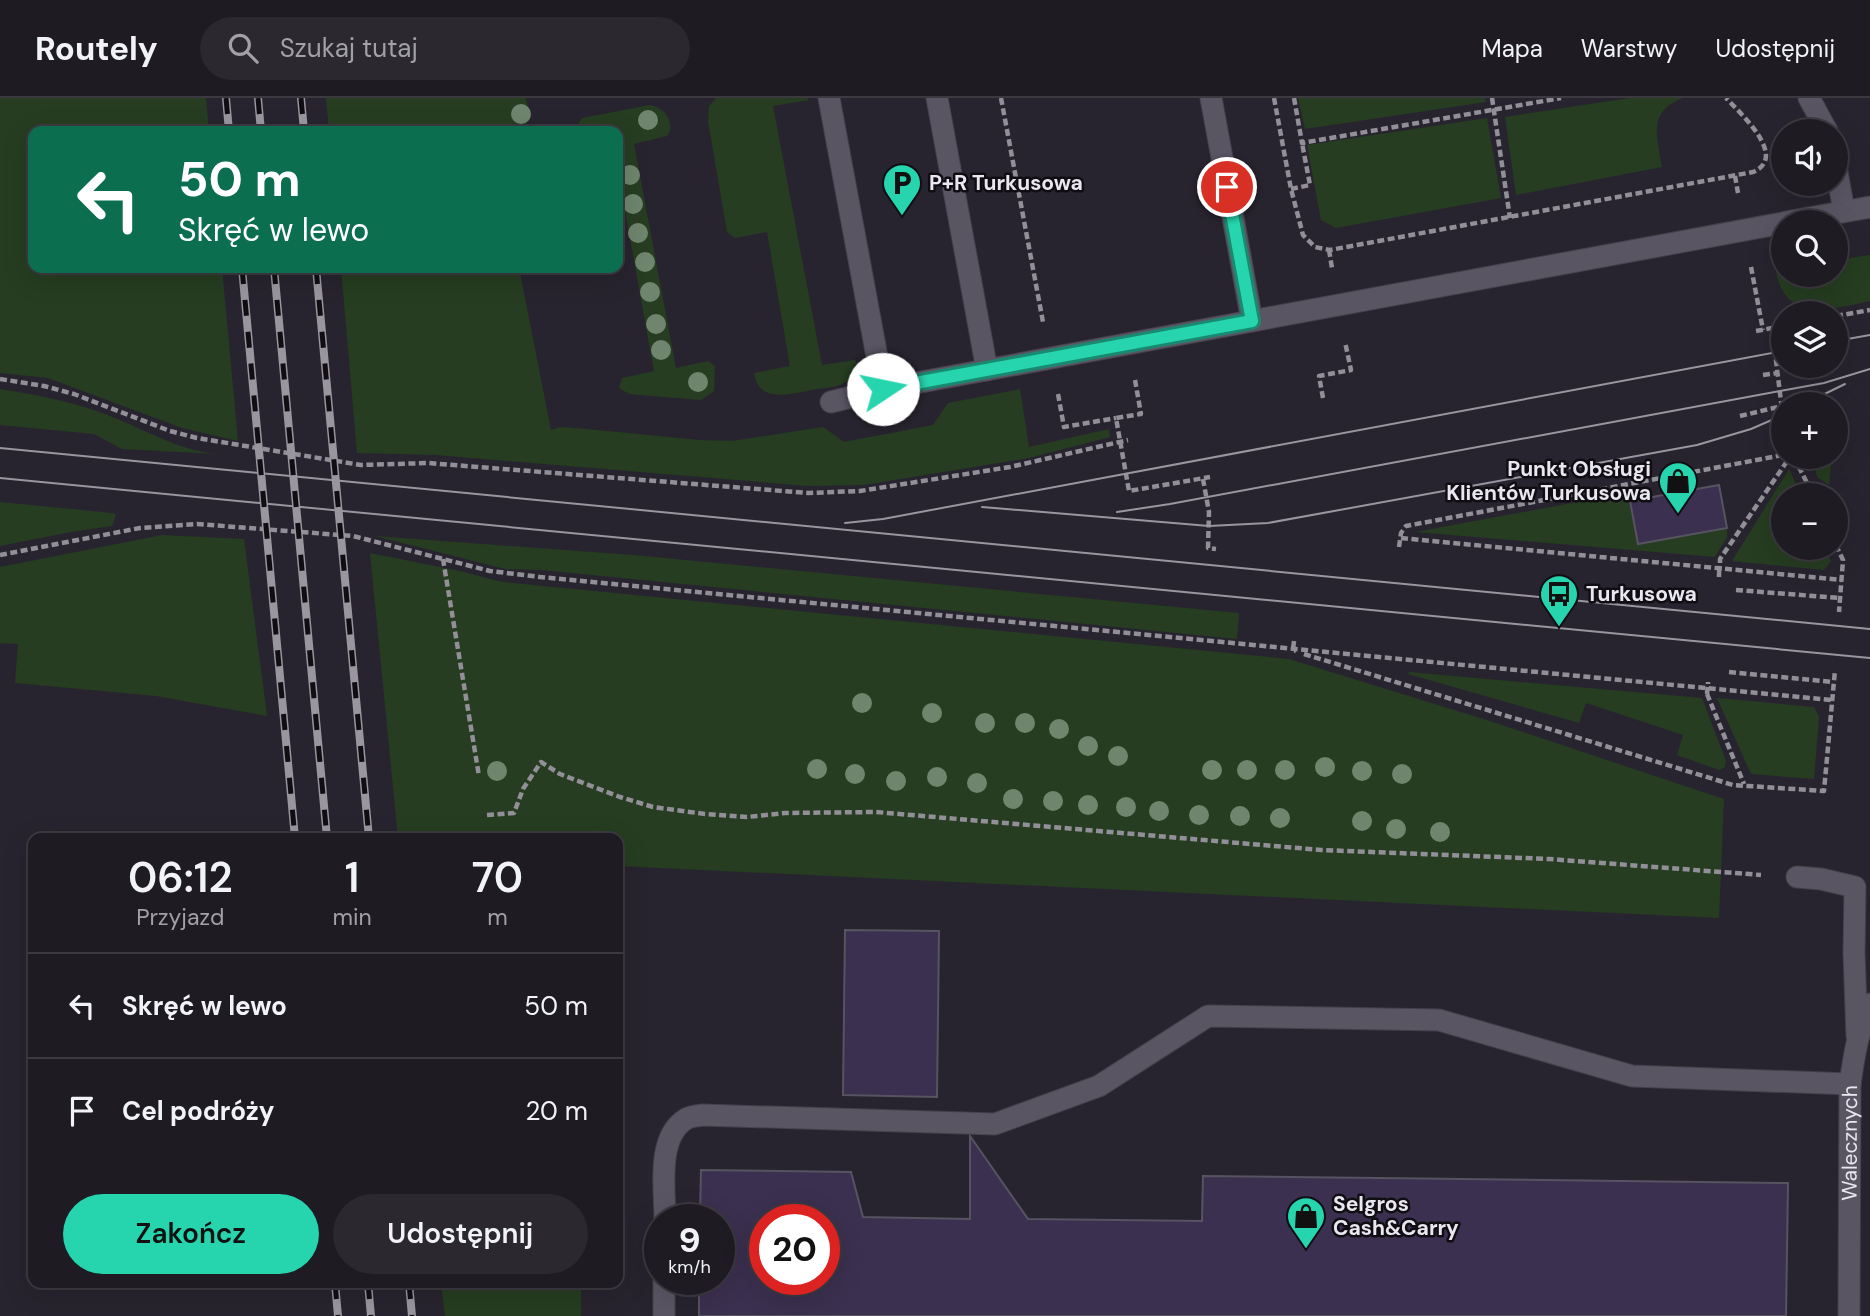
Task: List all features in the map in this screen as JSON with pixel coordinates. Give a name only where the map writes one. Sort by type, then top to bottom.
[{"type":"street","points":[[829,98],[883,389]]},
{"type":"street","points":[[937,98],[986,370]]},
{"type":"street","points":[[1211,98],[1252,321]]},
{"type":"street","points":[[1809,98],[1820,119]]},
{"type":"street","points":[[1848,210],[1870,207]]},
{"type":"street","points":[[831,402],[883,389],[1771,226]]},
{"type":"street","name":"Walecznych","points":[[1797,877],[1821,879],[1855,887],[1857,1039],[1850,1084],[1849,1316]]},
{"type":"street","points":[[1857,1039],[1870,1004]]},
{"type":"street","points":[[664,1204],[663,1157],[674,1133],[686,1119],[702,1115],[995,1124],[1099,1086],[1208,1016],[1439,1020],[1632,1076],[1850,1084]]},
{"type":"street","points":[[664,1295],[664,1316]]},
{"type":"path","points":[[1001,98],[1044,329]]},
{"type":"path","points":[[1274,98],[1290,189],[1305,240],[1325,250],[1759,170],[1766,160],[1765,147],[1756,131],[1726,98]]},
{"type":"path","points":[[1290,189],[1310,185],[1294,98]]},
{"type":"path","points":[[1492,98],[1510,218]]},
{"type":"path","points":[[1302,143],[1561,98]]},
{"type":"path","points":[[1848,314],[1870,310]]},
{"type":"path","points":[[1756,331],[1771,328]]},
{"type":"path","points":[[1763,375],[1771,374]]},
{"type":"path","points":[[0,379],[74,394],[170,431],[197,438],[361,465],[428,463],[808,493],[860,491],[1010,467],[1128,440]]},
{"type":"path","points":[[1058,393],[1064,427],[1140,414],[1135,380]]},
{"type":"path","points":[[1740,416],[1771,409]]},
{"type":"path","points":[[1115,418],[1129,491],[1210,477]]},
{"type":"path","points":[[1399,547],[1406,526],[1771,457]]},
{"type":"path","points":[[1719,575],[1720,559],[1784,469]]},
{"type":"path","points":[[1203,479],[1209,513],[1208,548],[1216,549]]},
{"type":"path","points":[[1209,513],[1216,512]]},
{"type":"path","points":[[0,555],[139,528],[197,524],[353,536],[490,571],[540,578],[1832,700]]},
{"type":"path","points":[[1401,538],[1842,580]]},
{"type":"path","points":[[443,559],[479,776]]},
{"type":"path","points":[[1839,612],[1843,560]]},
{"type":"path","points":[[1736,590],[1840,598]]},
{"type":"path","points":[[1293,650],[1294,641]]},
{"type":"path","points":[[1293,650],[1733,785],[1824,790],[1835,670]]},
{"type":"path","points":[[1387,651],[1387,660]]},
{"type":"path","points":[[1729,672],[1833,682]]},
{"type":"path","points":[[1708,683],[1707,694],[1744,784]]},
{"type":"path","points":[[486,815],[514,813],[523,789],[541,762],[560,774],[620,797],[653,807],[705,814],[747,817],[785,813],[876,812],[1321,850],[1549,859],[1797,877]]},
{"type":"green space","points":[[0,98],[206,98],[209,126],[28,126],[28,273],[222,273],[238,441],[182,428],[48,378],[0,373]]},
{"type":"green space","points":[[326,98],[526,98],[530,119],[525,125],[520,126],[329,126]]},
{"type":"green space","points":[[716,98],[809,100],[773,106],[822,365],[856,360],[852,376],[840,385],[776,395],[768,393],[757,383],[754,373],[790,366],[767,232],[735,238],[727,232],[708,121],[709,106]]},
{"type":"green space","points":[[1298,98],[1485,98],[1486,102],[1305,129]]},
{"type":"green space","points":[[1630,98],[1683,98],[1672,103],[1659,118],[1657,135],[1662,167],[1516,195],[1505,117]]},
{"type":"green space","points":[[650,105],[659,108],[670,122],[667,136],[634,144],[676,368],[708,361],[715,366],[714,391],[701,400],[629,394],[619,388],[622,378],[654,371],[623,200],[623,126],[577,126],[582,118]]},
{"type":"green space","points":[[1487,118],[1501,198],[1336,228],[1321,220],[1307,145]]},
{"type":"green space","points":[[1870,255],[1870,301],[1848,306],[1848,301],[1792,301],[1781,288],[1848,287],[1848,258]]},
{"type":"green space","points":[[341,273],[520,273],[551,430],[561,427],[732,441],[823,427],[844,442],[933,425],[948,403],[1020,389],[1029,447],[1109,429],[1110,437],[1029,458],[864,485],[808,486],[436,455],[357,453]]},
{"type":"green space","points":[[0,389],[79,405],[173,443],[216,454],[122,449],[94,434],[0,425]]},
{"type":"green space","points":[[1789,469],[1795,483],[1780,483]]},
{"type":"green space","points":[[1815,469],[1831,469],[1829,483],[1817,477]]},
{"type":"green space","points":[[1627,493],[1638,544],[1727,528],[1727,537],[1715,557],[1415,532]]},
{"type":"green space","points":[[1771,498],[1771,560],[1831,561],[1824,570],[1732,561]]},
{"type":"green space","points":[[0,502],[116,514],[112,526],[0,546]]},
{"type":"green space","points":[[162,535],[244,539],[267,716],[156,696],[15,683],[18,644],[0,643],[0,567]]},
{"type":"green space","points":[[375,536],[633,555],[1239,613],[1237,639],[541,570],[505,569]]},
{"type":"green space","points":[[370,553],[502,582],[1289,659],[1493,722],[1724,799],[1719,918],[623,866],[623,833],[398,833]]},
{"type":"green space","points":[[1408,674],[1702,698],[1726,761],[1725,767],[1719,770],[1677,755],[1683,735],[1586,703],[1579,723]]},
{"type":"green space","points":[[1717,698],[1814,707],[1819,717],[1814,779],[1751,774]]},
{"type":"green space","points":[[442,1288],[581,1288],[581,1316],[445,1316]]},
{"type":"building","name":"Punkt Obsługi Klientów Turkusowa","points":[[1719,485],[1727,528],[1638,544],[1630,501]]},
{"type":"building","points":[[845,930],[939,931],[937,1097],[843,1095]]},
{"type":"building","name":"Selgros Cash&Carry","points":[[970,1136],[1028,1219],[1202,1221],[1203,1176],[1788,1183],[1786,1316],[699,1316],[699,1295],[735,1295],[735,1204],[700,1204],[701,1170],[851,1172],[863,1217],[970,1219]]},
{"type":"tram line","points":[[1848,339],[1870,335]]},
{"type":"tram line","points":[[845,523],[883,519],[1771,353]]},
{"type":"tram line","points":[[1117,512],[1824,383],[1870,369]]},
{"type":"tram line","points":[[1829,392],[1845,384]]},
{"type":"tram line","points":[[982,507],[1209,526],[1268,523],[1697,445],[1771,420]]},
{"type":"tram line","points":[[0,448],[1870,629]]},
{"type":"tram line","points":[[0,478],[1870,658]]},
{"type":"railway","points":[[226,98],[229,126]]},
{"type":"railway","points":[[258,98],[261,126]]},
{"type":"railway","points":[[301,98],[304,126]]},
{"type":"railway","points":[[242,273],[295,833]]},
{"type":"railway","points":[[274,273],[327,833]]},
{"type":"railway","points":[[316,273],[369,833]]},
{"type":"railway","points":[[335,1288],[338,1316]]},
{"type":"railway","points":[[368,1288],[371,1316]]},
{"type":"railway","points":[[409,1288],[412,1316]]},
{"type":"place","name":"P+R Turkusowa","points":[[902,217]]},
{"type":"place","name":"Punkt Obsługi Klientów Turkusowa","points":[[1678,515]]},
{"type":"place","name":"Turkusowa","points":[[1559,628]]},
{"type":"place","name":"Selgros Cash&Carry","points":[[1306,1250]]},
{"type":"route","points":[[883,389],[1252,321],[1227,187]]}]
